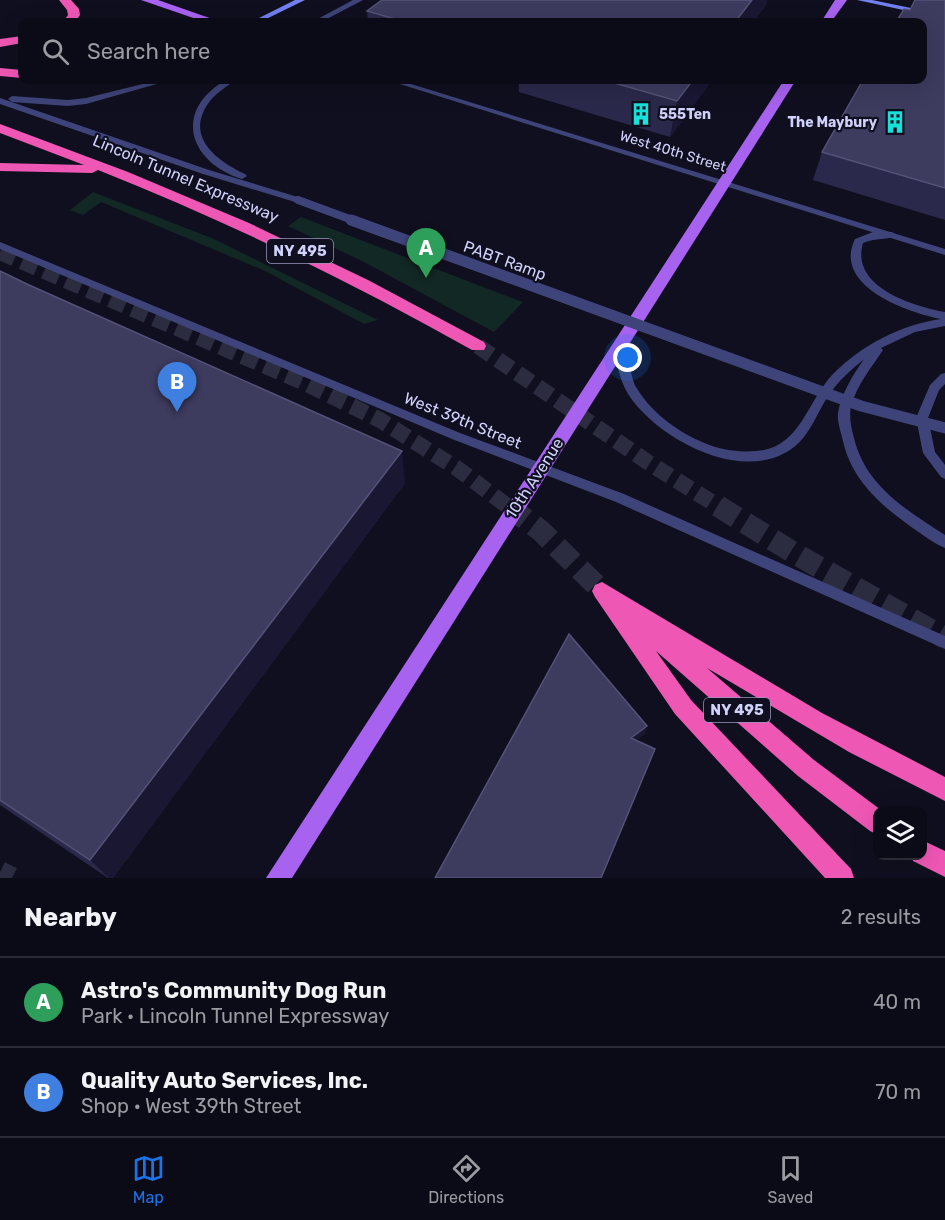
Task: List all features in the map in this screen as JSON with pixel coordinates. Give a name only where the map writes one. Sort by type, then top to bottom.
[{"type":"highway","points":[[65,0],[74,9],[72,18]]},
{"type":"highway","points":[[0,43],[18,41]]},
{"type":"highway","points":[[0,72],[18,74]]},
{"type":"highway","name":"Lincoln Tunnel Expressway","points":[[0,128],[114,171],[240,223],[297,249],[410,307],[478,346]]},
{"type":"highway","points":[[0,167],[52,166],[114,171]]},
{"type":"highway","points":[[602,591],[800,712],[945,789]]},
{"type":"highway","points":[[602,591],[683,707],[842,878]]},
{"type":"highway","name":"NY 495","points":[[602,591],[753,723],[873,819]]},
{"type":"highway","points":[[927,855],[945,865]]},
{"type":"main road","points":[[147,0],[203,18]]},
{"type":"main road","points":[[263,18],[301,0]]},
{"type":"main road","points":[[829,18],[841,0]]},
{"type":"main road","points":[[861,0],[945,17]]},
{"type":"main road","name":"10th Avenue","points":[[278,878],[787,84]]},
{"type":"street","points":[[324,18],[359,0]]},
{"type":"street","points":[[0,99],[68,103],[86,101],[152,84]]},
{"type":"street","points":[[225,84],[210,95],[199,109],[197,117],[199,139],[214,162],[298,200]]},
{"type":"street","name":"West 40th Street","points":[[404,84],[945,252]]},
{"type":"street","name":"PABT Ramp","points":[[0,99],[206,172],[298,200],[459,261],[861,406],[945,428]]},
{"type":"street","points":[[892,235],[873,235],[862,239],[856,245],[855,254],[862,273],[877,289],[900,303],[945,316]]},
{"type":"street","name":"West 39th Street","points":[[0,245],[456,436],[620,498],[945,643]]},
{"type":"street","points":[[619,346],[625,376],[633,392],[648,412],[664,426],[704,447],[724,454],[769,454],[791,443],[810,420],[824,393],[839,374],[881,344],[932,323],[945,322]]},
{"type":"street","points":[[881,344],[851,393],[844,415],[848,444],[854,461],[872,488],[897,510],[945,542]]},
{"type":"street","points":[[945,377],[934,388],[922,418],[929,453],[945,474]]},
{"type":"green space","points":[[93,192],[214,239],[378,320],[364,324],[265,271],[101,202],[83,215],[70,210]]},
{"type":"green space","points":[[301,217],[523,302],[494,332],[362,261],[288,226]]},
{"type":"building","points":[[382,0],[752,0],[738,18],[391,18],[367,11]]},
{"type":"building","name":"The Maybury","points":[[915,0],[945,0],[945,188],[822,152],[861,84],[927,84],[927,18],[898,18],[904,9],[910,10]]},
{"type":"building","points":[[618,84],[690,84],[677,101]]},
{"type":"building","points":[[0,271],[402,451],[90,860],[0,800]]},
{"type":"building","points":[[569,634],[647,726],[631,738],[655,749],[601,878],[435,878]]},
{"type":"tunnel","points":[[0,252],[305,383],[380,420],[458,469],[510,508]]},
{"type":"tunnel","points":[[478,346],[649,463],[721,508]]},
{"type":"tunnel","points":[[508,506],[541,531],[602,591]]},
{"type":"tunnel","points":[[718,506],[794,553],[945,638]]},
{"type":"tunnel","points":[[0,872],[12,878]]},
{"type":"place","name":"555Ten","points":[[641,114]]},
{"type":"place","name":"The Maybury","points":[[895,122]]},
{"type":"place","name":"Astro's Community Dog Run","points":[[426,278]]},
{"type":"place","name":"Quality Auto Services, Inc.","points":[[177,412]]}]
